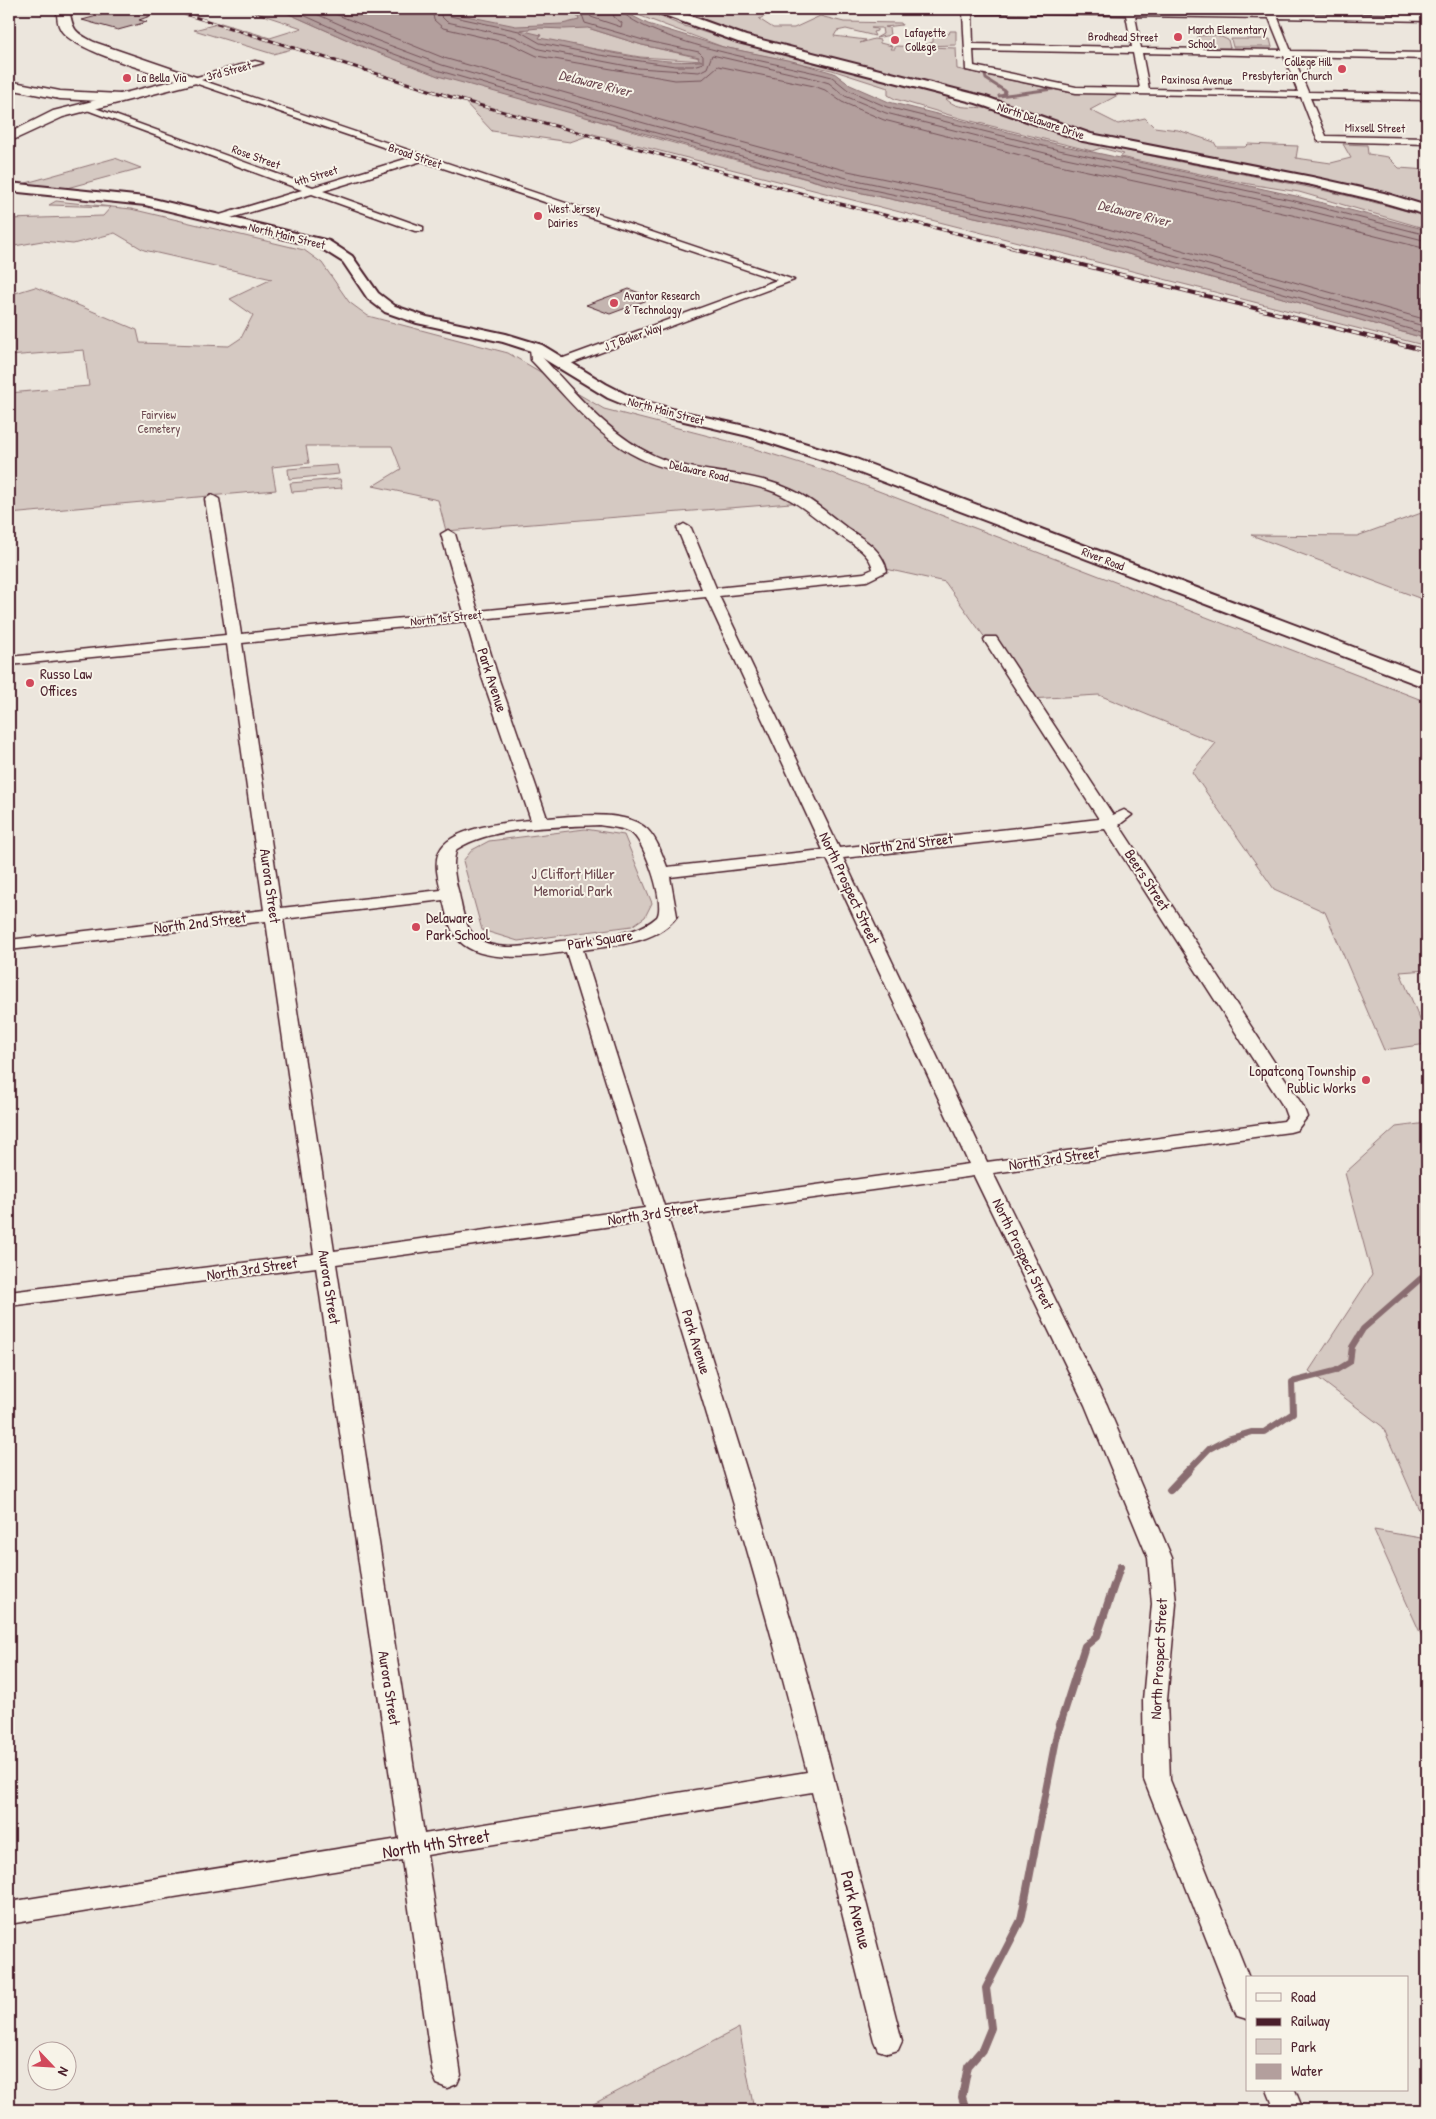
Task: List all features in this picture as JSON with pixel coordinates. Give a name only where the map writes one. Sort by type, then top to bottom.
[{"type":"main road","name":"Broad Street","points":[[62,9],[66,28],[83,42],[191,80]]},
{"type":"main road","name":"North Delaware Drive","points":[[660,9],[742,40],[981,100],[1080,136],[1312,181],[1379,196],[1427,211]]},
{"type":"main road","name":"3rd Street","points":[[9,138],[28,130],[54,115],[191,80]]},
{"type":"main road","points":[[9,84],[48,94],[84,107],[82,115],[68,127]]},
{"type":"main road","points":[[48,94],[120,98]]},
{"type":"main road","points":[[9,151],[32,144]]},
{"type":"street","points":[[911,9],[1272,12],[1423,21]]},
{"type":"street","points":[[967,9],[968,47]]},
{"type":"street","points":[[1415,9],[1423,21]]},
{"type":"street","points":[[1129,11],[1145,92]]},
{"type":"street","points":[[1272,12],[1305,94]]},
{"type":"street","name":"Brodhead Street","points":[[968,47],[1427,56]]},
{"type":"street","name":"Paxinosa Avenue","points":[[968,47],[969,68],[1068,90],[1427,97]]},
{"type":"street","name":"3rd Street","points":[[191,80],[258,63]]},
{"type":"street","name":"Broad Street","points":[[191,80],[788,280]]},
{"type":"street","name":"Mixsell Street","points":[[1305,94],[1322,139],[1427,141]]},
{"type":"street","name":"Rose Street","points":[[84,107],[420,229]]},
{"type":"street","name":"4th Street","points":[[217,219],[421,158]]},
{"type":"street","name":"North Main Street","points":[[9,187],[145,201],[300,237],[333,248],[353,266],[375,298],[389,308],[536,348],[598,387],[625,400],[665,413],[777,440]]},
{"type":"street","name":"J T Baker Way","points":[[562,363],[788,280]]},
{"type":"street","name":"Delaware Road","points":[[536,348],[536,357],[583,410],[634,450],[675,466],[758,483],[785,491],[865,548],[875,559],[880,570]]},
{"type":"street","name":"River Road","points":[[777,440],[850,463],[1427,682]]},
{"type":"street","name":"Aurora Street","points":[[212,500],[447,2074]]},
{"type":"street","name":"North Prospect Street","points":[[684,528],[710,592],[981,1169],[1096,1405],[1160,1558],[1164,1604],[1155,1700],[1157,1780],[1246,2004]]},
{"type":"street","name":"Park Avenue","points":[[448,534],[490,677],[541,824]]},
{"type":"street","name":"North 1st Street","points":[[9,661],[867,577],[875,575],[880,570]]},
{"type":"street","name":"Beers Street","points":[[991,640],[1118,819],[1294,1106],[1297,1113],[1295,1122]]},
{"type":"street","name":"North 2nd Street","points":[[659,873],[1118,819]]},
{"type":"street","name":"Park Square","points":[[599,820],[630,826],[646,838],[666,892],[669,910],[668,916],[661,925],[638,935],[573,945],[515,951],[477,945],[465,936],[460,928],[450,894],[445,862],[451,846],[458,840],[487,831],[541,824],[599,820]]},
{"type":"street","name":"North 2nd Street","points":[[9,945],[450,894]]},
{"type":"street","name":"Park Avenue","points":[[573,945],[740,1484],[812,1741]]},
{"type":"street","name":"North 3rd Street","points":[[9,1298],[223,1273],[1284,1128],[1295,1122]]},
{"type":"street","points":[[812,1741],[823,1780]]},
{"type":"street","name":"Park Avenue","points":[[823,1780],[888,2040]]},
{"type":"street","name":"North 4th Street","points":[[9,1913],[823,1780]]},
{"type":"street","points":[[1282,2092],[1289,2110]]},
{"type":"green space","points":[[245,9],[278,9],[368,49],[648,136],[844,189],[1068,237],[1427,339],[1427,346],[593,134],[570,142],[492,131],[462,99],[296,48],[273,54],[194,30],[221,23],[270,38],[302,28]]},
{"type":"green space","points":[[408,9],[582,9],[588,28],[642,45],[700,58],[704,61],[640,57],[483,29]]},
{"type":"green space","points":[[622,9],[641,9],[681,25],[729,40],[822,62],[954,98],[946,99],[962,107],[986,108],[1097,144],[1304,186],[1386,205],[1427,217],[1427,229],[1299,192],[1243,183],[1120,157],[1124,154],[1101,148],[1092,151],[963,119],[895,99],[888,95],[888,88],[832,70],[723,47]]},
{"type":"green space","points":[[666,9],[749,9],[804,13],[767,15],[759,19],[773,28],[794,28],[820,16],[844,22],[901,23],[902,25],[885,27],[889,28],[890,35],[876,38],[883,34],[882,28],[871,28],[877,29],[877,31],[873,32],[875,36],[846,29],[837,31],[834,36],[866,40],[860,43],[874,39],[880,40],[880,43],[892,46],[890,49],[895,49],[895,46],[956,48],[957,69],[1067,92],[1118,95],[1090,110],[1118,124],[1145,118],[1154,127],[1178,130],[1214,142],[1217,147],[1245,147],[1248,144],[1298,146],[1296,158],[1331,163],[1351,158],[1343,144],[1367,145],[1368,154],[1388,157],[1399,168],[1427,170],[1427,207],[1130,146],[1045,121],[1015,106],[775,46]]},
{"type":"green space","points":[[950,31],[956,31],[956,45],[922,46],[933,42],[933,33],[949,34]]},
{"type":"green space","points":[[1217,35],[1228,40],[1230,48],[1199,48],[1198,36]]},
{"type":"green space","points":[[1231,39],[1270,39],[1272,47],[1233,47]]},
{"type":"green space","points":[[115,158],[141,168],[63,189],[19,185]]},
{"type":"green space","name":"Fairview Cemetery","points":[[56,201],[131,209],[304,250],[322,263],[349,302],[368,316],[508,353],[604,409],[736,443],[829,472],[1427,702],[1427,970],[1400,972],[1427,1036],[1427,1044],[1384,1050],[1325,912],[1274,889],[1192,772],[1216,743],[1099,695],[1029,699],[945,582],[886,569],[803,502],[446,531],[438,500],[373,486],[401,469],[392,446],[306,446],[309,463],[272,467],[276,490],[9,514],[9,393],[89,386],[84,350],[9,356],[9,295],[35,287],[137,330],[140,343],[229,346],[241,338],[253,315],[230,299],[272,279],[144,250],[115,233],[73,244],[42,241],[9,247],[9,219],[103,216],[111,207],[49,205]]},
{"type":"green space","points":[[337,465],[339,474],[289,479],[288,469]]},
{"type":"green space","points":[[340,479],[342,488],[292,492],[290,483]]},
{"type":"green space","points":[[1427,511],[1427,601],[1251,535],[1357,536]]},
{"type":"green space","name":"J Cliffort Miller Memorial Park","points":[[585,829],[624,835],[652,903],[645,917],[632,926],[518,941],[482,930],[463,861],[472,850],[489,841]]},
{"type":"green space","points":[[1427,1123],[1427,1528],[1383,1427],[1309,1371],[1372,1275],[1345,1173],[1396,1127]]},
{"type":"green space","points":[[1374,1530],[1427,1539],[1427,1648]]},
{"type":"green space","points":[[739,2028],[754,2110],[582,2110]]},
{"type":"water","name":"Delaware River","points":[[278,9],[432,9],[516,26],[562,24],[579,20],[575,9],[619,9],[648,24],[723,47],[792,61],[834,73],[850,85],[889,102],[1060,145],[1296,196],[1427,230],[1427,339],[1068,237],[844,189],[438,76],[368,49]],"holes":[[[539,28],[588,28],[642,45],[699,57],[698,59],[702,61],[682,62],[641,58],[539,38],[541,35],[520,30]]]},
{"type":"building","points":[[123,9],[148,9],[150,16],[139,20],[147,22],[118,30],[82,20]]},
{"type":"building","name":"Avantor Research & Technology","points":[[629,289],[653,298],[610,314],[586,305]]},
{"type":"waterway","points":[[985,75],[986,79],[1005,91],[1004,95]]},
{"type":"waterway","points":[[999,96],[1053,89]]},
{"type":"waterway","points":[[1187,1472],[1209,1449],[1228,1439],[1252,1432],[1264,1432],[1293,1413],[1292,1382],[1335,1371],[1350,1362],[1352,1347],[1363,1329],[1427,1273]]},
{"type":"waterway","points":[[1170,1490],[1189,1470]]},
{"type":"waterway","points":[[966,2110],[962,2097],[968,2066],[982,2050],[991,2028],[986,1988],[1021,1920],[1057,1734],[1085,1646],[1097,1636],[1120,1567]]},
{"type":"railway","points":[[169,9],[464,101],[833,202],[1015,248]]},
{"type":"railway","points":[[1010,247],[1427,351]]},
{"type":"place","name":"March Elementary School","points":[[1178,37]]},
{"type":"place","name":"Lafayette College","points":[[895,40]]},
{"type":"place","name":"College Hill Presbyterian Church","points":[[1342,69]]},
{"type":"place","name":"La Bella Via","points":[[127,78]]},
{"type":"place","name":"West Jersey Dairies","points":[[538,216]]},
{"type":"place","name":"Avantor Research & Technology","points":[[614,303]]},
{"type":"place","name":"Russo Law Offices","points":[[30,683]]},
{"type":"place","name":"Delaware Park School","points":[[416,927]]},
{"type":"place","name":"Lopatcong Township Public Works","points":[[1366,1080]]}]
